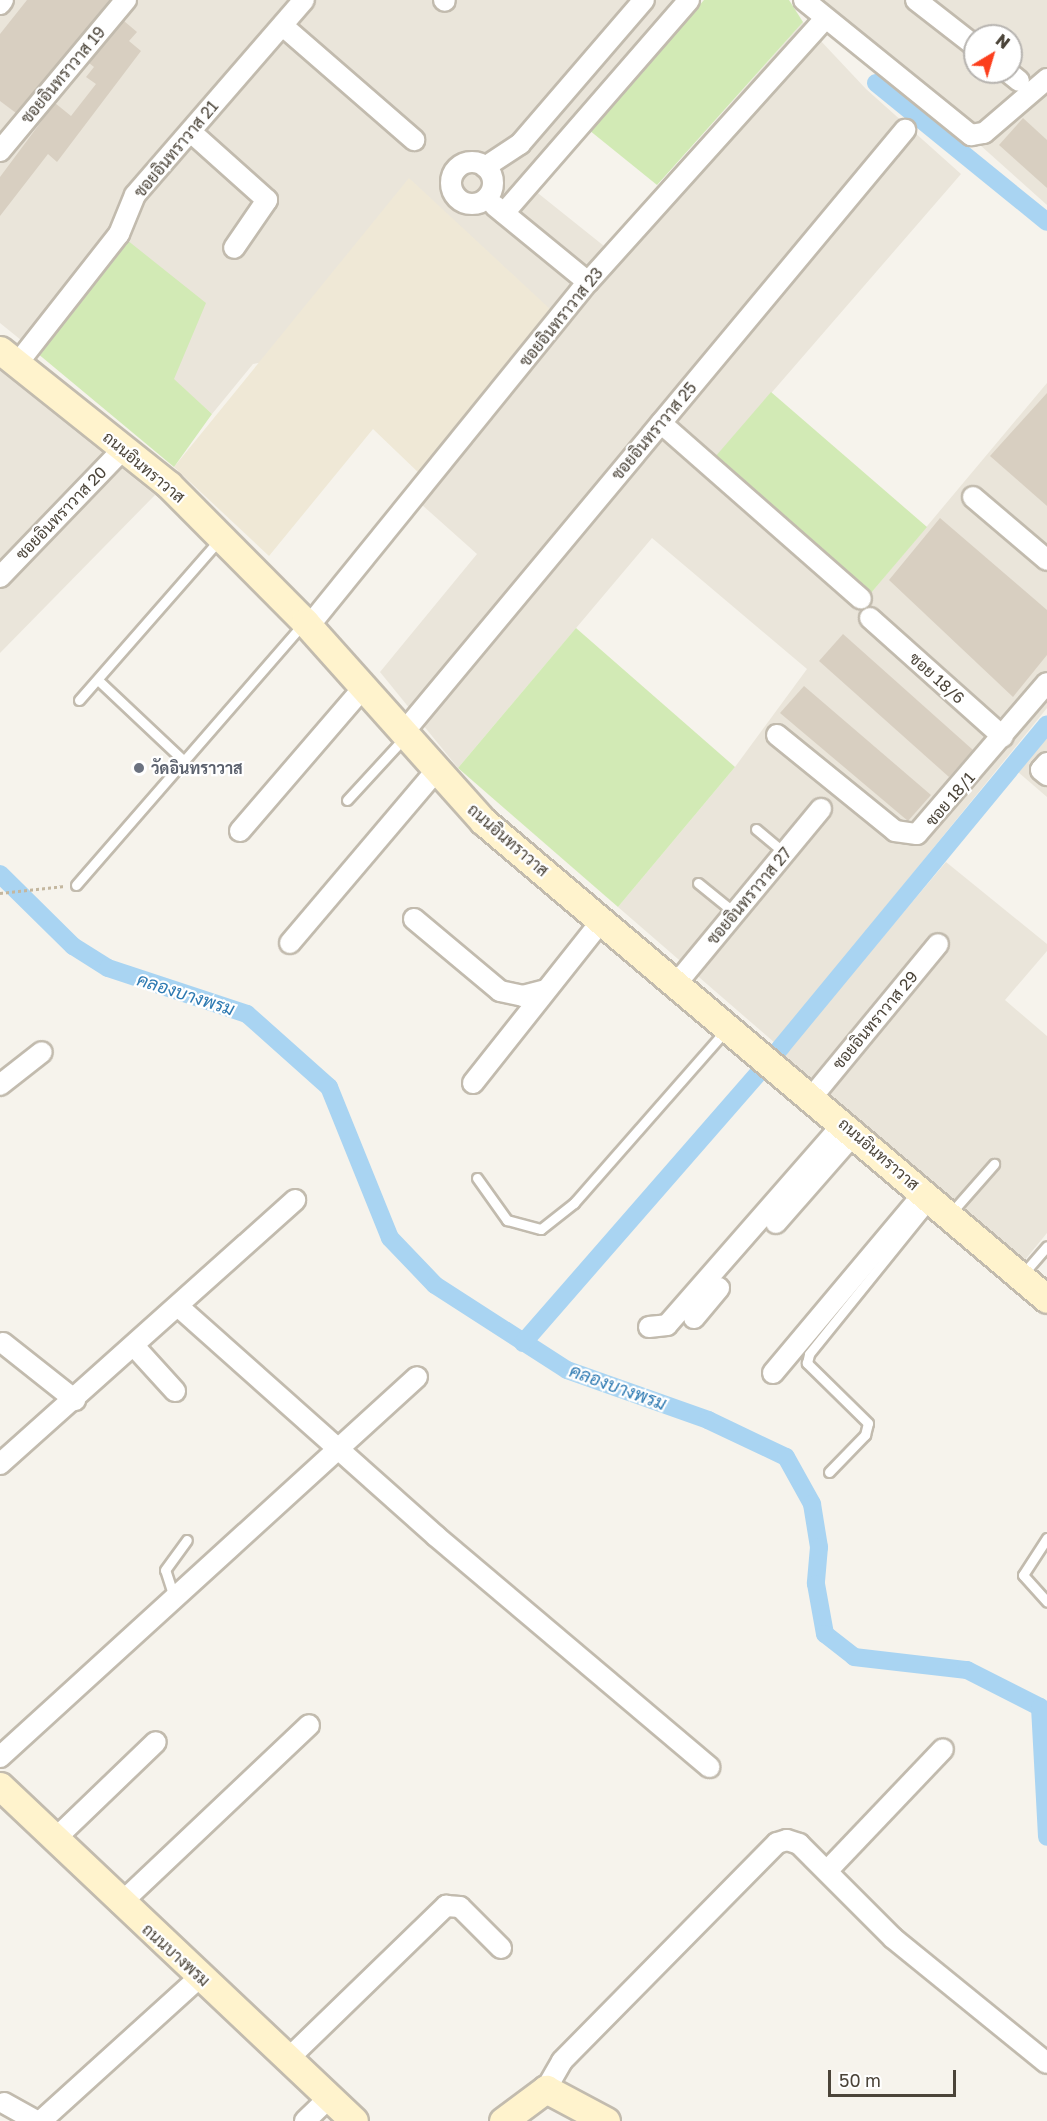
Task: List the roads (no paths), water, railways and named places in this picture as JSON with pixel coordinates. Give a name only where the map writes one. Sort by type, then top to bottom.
[{"type":"street","points":[[0,4],[3,0]]},
{"type":"street","name":"ซอยอินทราวาส 19","points":[[0,151],[126,0]]},
{"type":"street","name":"ซอยอินทราวาส 21","points":[[7,362],[119,234],[135,195],[304,0]]},
{"type":"street","points":[[485,167],[520,144],[644,0]]},
{"type":"street","points":[[504,213],[689,0]]},
{"type":"street","points":[[804,0],[972,135],[984,133],[1047,79]]},
{"type":"street","points":[[916,0],[963,37]]},
{"type":"street","name":"ซอยอินทราวาส 23","points":[[307,624],[588,282],[826,18]]},
{"type":"street","points":[[283,26],[414,140]]},
{"type":"street","name":"ซอยอินทราวาส 25","points":[[404,735],[905,130]]},
{"type":"street","points":[[191,132],[267,200],[234,248]]},
{"type":"street","points":[[473,162],[485,167],[493,186],[486,198],[474,204],[461,201],[450,184],[459,166],[473,162]]},
{"type":"street","points":[[486,198],[588,282]]},
{"type":"street","name":"ถนนอินทราวาส","points":[[7,362],[169,485],[307,624],[483,821],[1039,1289]]},
{"type":"street","points":[[661,423],[861,599]]},
{"type":"street","name":"ซอยอินทราวาส 20","points":[[0,577],[123,449]]},
{"type":"street","points":[[972,497],[1047,560]]},
{"type":"street","name":"ซอย 18/6","points":[[870,618],[1003,737]]},
{"type":"street","name":"ซอย 18/1","points":[[777,735],[906,836],[927,828],[1047,683]]},
{"type":"street","points":[[240,831],[363,688]]},
{"type":"street","points":[[1047,763],[1041,770],[1047,775]]},
{"type":"street","points":[[290,943],[436,771]]},
{"type":"street","name":"ซอยอินทราวาส 27","points":[[677,983],[821,809]]},
{"type":"street","points":[[414,919],[500,991],[523,996],[546,990]]},
{"type":"street","points":[[473,1083],[602,920]]},
{"type":"street","name":"ซอยอินทราวาส 29","points":[[812,1097],[938,944]]},
{"type":"street","points":[[0,1085],[42,1052]]},
{"type":"street","points":[[694,1318],[849,1129]]},
{"type":"street","points":[[649,1327],[667,1325],[849,1129]]},
{"type":"street","points":[[0,1464],[179,1307],[295,1200]]},
{"type":"street","points":[[773,1373],[935,1203]]},
{"type":"street","points":[[179,1307],[709,1767]]},
{"type":"street","points":[[3,1343],[75,1400]]},
{"type":"street","points":[[134,1346],[175,1391]]},
{"type":"street","points":[[0,1757],[337,1446],[417,1377]]},
{"type":"street","points":[[120,1904],[309,1725]]},
{"type":"street","points":[[54,1840],[156,1742]]},
{"type":"street","points":[[827,1871],[943,1749]]},
{"type":"street","name":"ถนนบางพรม","points":[[0,1786],[120,1904],[289,2058],[354,2121]]},
{"type":"street","points":[[503,2121],[546,2089],[562,2061],[777,1843],[799,1844],[893,1938],[1018,2040],[1046,2059]]},
{"type":"street","points":[[289,2058],[446,1906],[460,1907],[501,1948]]},
{"type":"street","points":[[42,2121],[200,1977]]},
{"type":"street","points":[[546,2089],[606,2121]]},
{"type":"street","points":[[305,2121],[328,2098]]},
{"type":"street","points":[[4,2103],[36,2121]]},
{"type":"lane","points":[[79,700],[222,538]]},
{"type":"lane","points":[[74,886],[183,760],[307,624]]},
{"type":"lane","points":[[98,680],[183,760]]},
{"type":"lane","points":[[347,800],[404,735]]},
{"type":"lane","points":[[756,829],[785,853]]},
{"type":"lane","points":[[698,884],[735,913]]},
{"type":"lane","points":[[477,1178],[507,1220],[541,1229],[574,1203],[729,1027]]},
{"type":"lane","points":[[829,1472],[865,1435],[868,1423],[812,1369],[809,1354],[935,1203],[994,1164]]},
{"type":"lane","points":[[1039,1289],[1047,1246]]},
{"type":"lane","points":[[1047,1538],[1023,1575],[1047,1602]]},
{"type":"lane","points":[[174,1597],[165,1570],[187,1540]]},
{"type":"waterway","points":[[876,83],[1047,222]]},
{"type":"waterway","points":[[523,1343],[781,1047],[1047,724]]},
{"type":"waterway","name":"คลองบางพรม","points":[[0,874],[73,946],[108,968],[247,1014],[329,1087],[390,1238],[435,1285],[567,1370],[708,1420],[786,1457],[812,1504],[819,1547],[816,1584],[825,1634],[854,1657],[967,1670],[1040,1707],[1047,1837]]},
{"type":"place","name":"วัดอินทราวาส","points":[[139,768]]}]
